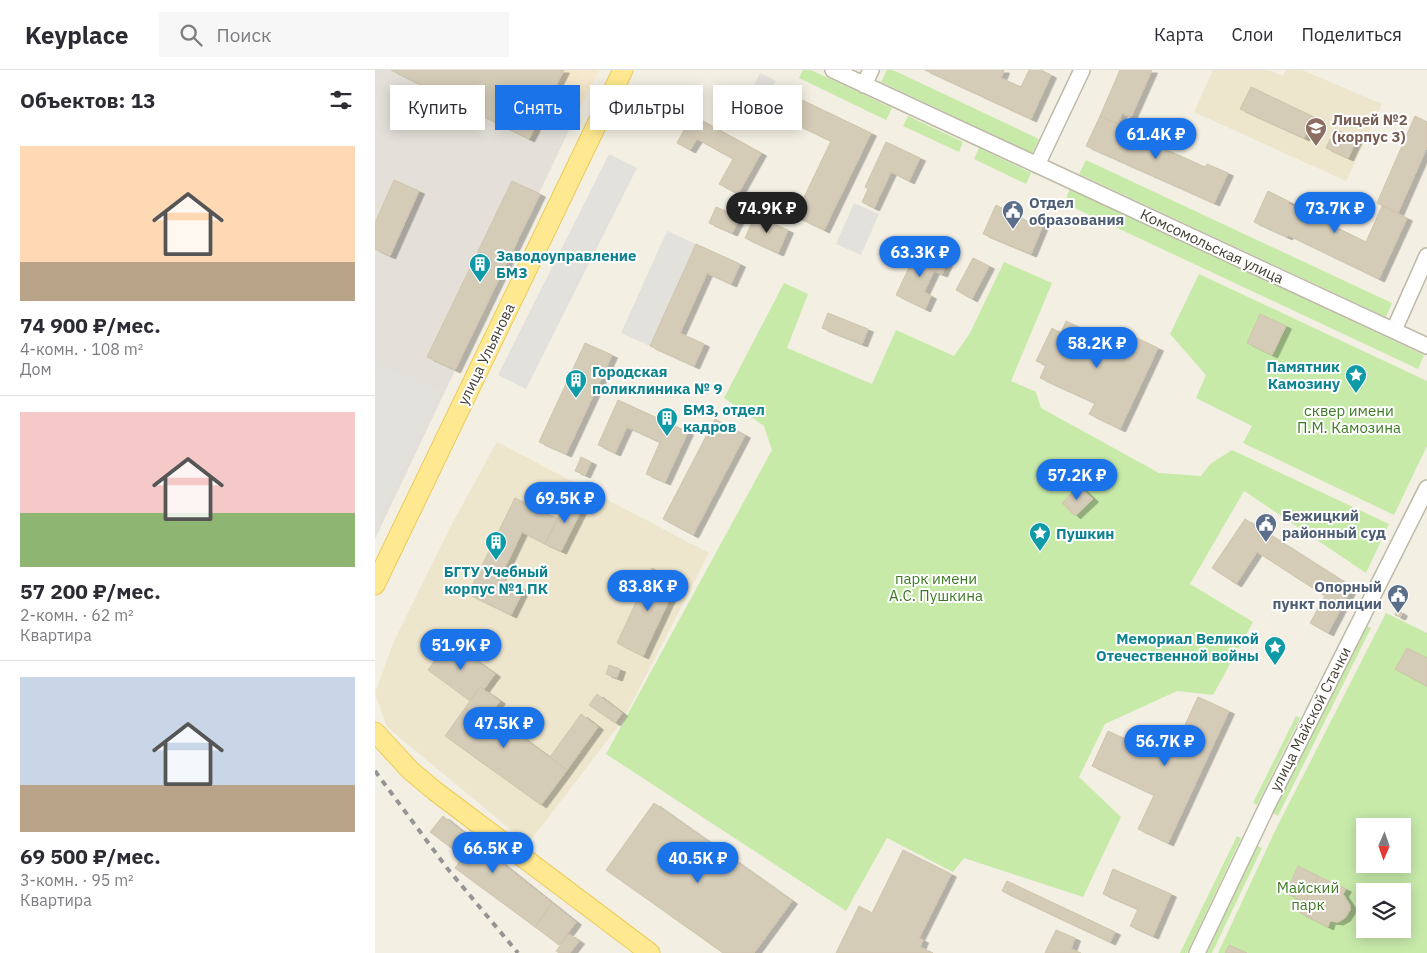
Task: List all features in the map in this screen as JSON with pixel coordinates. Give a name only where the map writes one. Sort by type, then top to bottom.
[{"type":"main road","name":"улица Ульянова","points":[[375,585],[623,70]]},
{"type":"main road","points":[[375,732],[411,771],[435,791],[650,953]]},
{"type":"street","name":"Комсомольская улица","points":[[833,70],[1427,346]]},
{"type":"street","points":[[864,85],[871,70]]},
{"type":"street","points":[[1037,165],[1082,70]]},
{"type":"street","points":[[1394,330],[1427,256]]},
{"type":"street","name":"улица Майской Стачки","points":[[1197,953],[1269,802],[1427,488]]},
{"type":"shaded area","points":[[375,70],[391,70],[421,85],[390,85],[390,130],[485,130],[485,117],[495,122],[495,130],[511,130],[529,139],[542,130],[569,130],[375,539]]},
{"type":"shaded area","points":[[391,70],[599,70],[580,108],[580,85],[495,85],[495,122],[485,117],[485,85],[421,85]]},
{"type":"shaded area","name":"Лицей №2 (корпус 3)","points":[[1213,70],[1269,70],[1283,76],[1286,70],[1302,70],[1382,104],[1346,181],[1194,112]]},
{"type":"shaded area","points":[[760,73],[776,81],[774,85],[754,85]]},
{"type":"shaded area","points":[[511,130],[542,130],[529,139]]},
{"type":"shaded area","points":[[609,154],[637,168],[526,389],[498,375]]},
{"type":"shaded area","points":[[854,203],[879,214],[861,255],[836,244]]},
{"type":"shaded area","points":[[667,231],[696,244],[650,346],[621,333]]},
{"type":"shaded area","points":[[380,364],[440,391],[375,527],[375,374]]},
{"type":"shaded area","points":[[497,442],[709,553],[623,720],[528,844],[387,727],[375,693],[394,641],[454,520]]},
{"type":"green space","points":[[803,70],[811,70],[892,108],[886,120],[799,78]]},
{"type":"green space","points":[[887,70],[893,70],[1039,139],[1032,153],[881,82]]},
{"type":"green space","points":[[908,116],[963,142],[959,152],[903,126]]},
{"type":"green space","points":[[979,148],[1031,173],[1026,184],[974,159]]},
{"type":"green space","points":[[1086,160],[1392,303],[1386,317],[1079,174]]},
{"type":"green space","points":[[1070,189],[1424,355],[1418,369],[1064,203]]},
{"type":"green space","name":"парк имени А.С. Пушкина","points":[[1004,262],[1052,283],[1011,381],[1036,392],[1041,408],[1159,473],[1201,476],[1210,464],[1232,450],[1389,524],[1366,573],[1244,491],[1190,584],[1253,622],[1213,695],[1177,691],[1105,724],[1079,777],[1121,817],[1083,897],[964,858],[953,872],[887,838],[846,911],[606,754],[772,450],[764,426],[724,398],[784,283],[808,294],[787,348],[872,384],[896,330],[954,356],[970,333]]},
{"type":"green space","name":"сквер имени П.М. Камозина","points":[[1199,274],[1427,381],[1427,446],[1394,515],[1243,443],[1252,426],[1196,398],[1206,375],[1170,334]]},
{"type":"green space","name":"Майский парк","points":[[1386,613],[1427,633],[1427,953],[1218,953],[1276,829]]},
{"type":"green space","points":[[1367,626],[1371,628],[1278,816],[1273,813]]},
{"type":"green space","points":[[1296,716],[1300,718],[1257,805],[1253,803]]},
{"type":"green space","points":[[1237,836],[1241,838],[1187,953],[1180,953]]},
{"type":"green space","points":[[1257,846],[1262,848],[1212,953],[1207,953]]},
{"type":"building","points":[[391,70],[564,70],[556,85],[495,85],[495,122],[485,117],[485,85],[421,85]]},
{"type":"building","points":[[925,70],[1004,70],[1001,78],[1021,87],[1029,70],[1041,70],[1051,75],[1031,119]]},
{"type":"building","points":[[1120,70],[1152,70],[1131,117],[1122,113],[1118,124],[1100,116]]},
{"type":"building","points":[[1251,87],[1314,117],[1304,138],[1240,109]]},
{"type":"building","points":[[802,100],[871,133],[824,230],[795,216],[831,141],[802,127]]},
{"type":"building","points":[[1100,116],[1127,128],[1125,131],[1205,167],[1207,164],[1228,173],[1214,203],[1086,146]]},
{"type":"building","points":[[1415,116],[1427,122],[1427,147],[1398,213],[1377,203]]},
{"type":"building","points":[[703,121],[713,127],[713,130],[719,130],[761,153],[738,194],[719,184],[733,159],[697,139],[690,150],[677,143],[684,130],[703,130]]},
{"type":"building","points":[[1335,129],[1357,139],[1348,158],[1326,148]]},
{"type":"building","points":[[511,130],[534,130],[529,139]]},
{"type":"building","points":[[886,142],[920,158],[909,181],[891,172],[874,208],[862,202],[868,189],[865,187]]},
{"type":"building","points":[[394,180],[419,191],[390,256],[375,249],[375,223]]},
{"type":"building","name":"Заводоуправление БМЗ","points":[[512,181],[540,194],[455,370],[427,357]]},
{"type":"building","points":[[1268,191],[1290,202],[1288,204],[1366,242],[1382,206],[1407,218],[1379,279],[1288,235],[1287,237],[1254,222]]},
{"type":"building","name":"Отдел образования","points":[[996,205],[1029,222],[1030,219],[1043,225],[1031,254],[983,234]]},
{"type":"building","points":[[716,207],[740,217],[732,233],[709,223]]},
{"type":"building","points":[[755,216],[788,230],[778,253],[745,238]]},
{"type":"building","points":[[696,244],[740,264],[731,284],[707,273],[680,333],[704,344],[694,366],[650,346]]},
{"type":"building","points":[[918,249],[947,263],[942,274],[934,271],[924,292],[931,296],[925,309],[896,295]]},
{"type":"building","points":[[973,258],[989,266],[972,299],[956,290]]},
{"type":"building","points":[[828,313],[868,329],[862,344],[822,328]]},
{"type":"building","points":[[1260,314],[1286,326],[1272,355],[1247,343]]},
{"type":"building","points":[[1066,321],[1117,345],[1124,332],[1158,348],[1120,429],[1089,414],[1095,403],[1040,378],[1046,365],[1036,361],[1052,328],[1061,333]]},
{"type":"building","name":"Городская поликлиника № 9","points":[[585,343],[612,355],[566,454],[539,442]]},
{"type":"building","name":"БМЗ, отдел кадров","points":[[618,400],[688,432],[665,482],[646,474],[660,442],[627,427],[615,453],[598,445]]},
{"type":"building","points":[[715,419],[745,435],[693,535],[663,519]]},
{"type":"building","points":[[581,457],[591,462],[585,475],[575,471]]},
{"type":"building","points":[[1079,486],[1093,499],[1075,516],[1062,503]]},
{"type":"building","points":[[568,497],[584,505],[561,551],[545,544]]},
{"type":"building","name":"БГТУ Учебный корпус №1 ПК","points":[[515,498],[558,519],[545,544],[522,532],[500,578],[524,589],[511,615],[468,594]]},
{"type":"building","points":[[1245,519],[1352,587],[1328,633],[1310,623],[1325,596],[1257,552],[1236,584],[1212,568]]},
{"type":"building","points":[[652,568],[678,581],[643,656],[617,643]]},
{"type":"building","name":"Опорный пункт полиции","points":[[1397,610],[1402,613],[1400,617],[1395,615]]},
{"type":"building","points":[[449,641],[495,674],[484,689],[480,687],[470,701],[428,670]]},
{"type":"building","points":[[1407,648],[1427,658],[1427,686],[1395,669]]},
{"type":"building","points":[[609,665],[620,669],[617,678],[606,674]]},
{"type":"building","points":[[480,687],[500,701],[490,714],[567,770],[541,805],[445,736]]},
{"type":"building","points":[[597,694],[622,713],[615,723],[589,705]]},
{"type":"building","points":[[1198,697],[1229,711],[1168,843],[1138,829],[1154,795],[1092,766],[1108,731],[1169,759]]},
{"type":"building","points":[[581,714],[598,727],[567,770],[550,757]]},
{"type":"building","points":[[654,803],[792,901],[754,953],[723,953],[606,870]]},
{"type":"building","points":[[443,816],[552,903],[535,927],[455,868],[463,857],[430,832]]},
{"type":"building","points":[[903,850],[951,874],[919,938],[923,940],[920,947],[933,953],[836,953],[859,906],[872,913]]},
{"type":"building","points":[[1298,866],[1318,876],[1305,902],[1286,893]]},
{"type":"building","points":[[1113,869],[1171,894],[1153,936],[1130,926],[1138,909],[1103,894]]},
{"type":"building","points":[[1318,876],[1346,889],[1343,894],[1350,905],[1350,910],[1345,918],[1338,922],[1330,921],[1328,927],[1300,913]]},
{"type":"building","points":[[1007,881],[1115,932],[1110,942],[1002,891]]},
{"type":"building","points":[[552,903],[576,922],[559,945],[535,927]]},
{"type":"building","points":[[1056,930],[1075,938],[1071,949],[1081,953],[1045,953]]},
{"type":"building","points":[[569,934],[579,941],[570,953],[559,953],[556,951]]},
{"type":"building","points":[[1229,945],[1247,953],[1225,953]]},
{"type":"railway","points":[[375,771],[447,868],[518,953]]},
{"type":"place","name":"Лицей №2 (корпус 3)","points":[[1316,147]]},
{"type":"place","name":"Отдел образования","points":[[1013,230]]},
{"type":"place","name":"Заводоуправление БМЗ","points":[[480,283]]},
{"type":"place","name":"Памятник Камозину","points":[[1356,394]]},
{"type":"place","name":"Городская поликлиника № 9","points":[[576,399]]},
{"type":"place","name":"БМЗ, отдел кадров","points":[[667,437]]},
{"type":"place","name":"Бежицкий районный суд","points":[[1266,543]]},
{"type":"place","name":"Пушкин","points":[[1040,552]]},
{"type":"place","name":"БГТУ Учебный корпус №1 ПК","points":[[496,561]]},
{"type":"place","name":"Опорный пункт полиции","points":[[1398,614]]},
{"type":"place","name":"Мемориал Великой Отечественной войны","points":[[1275,666]]}]
